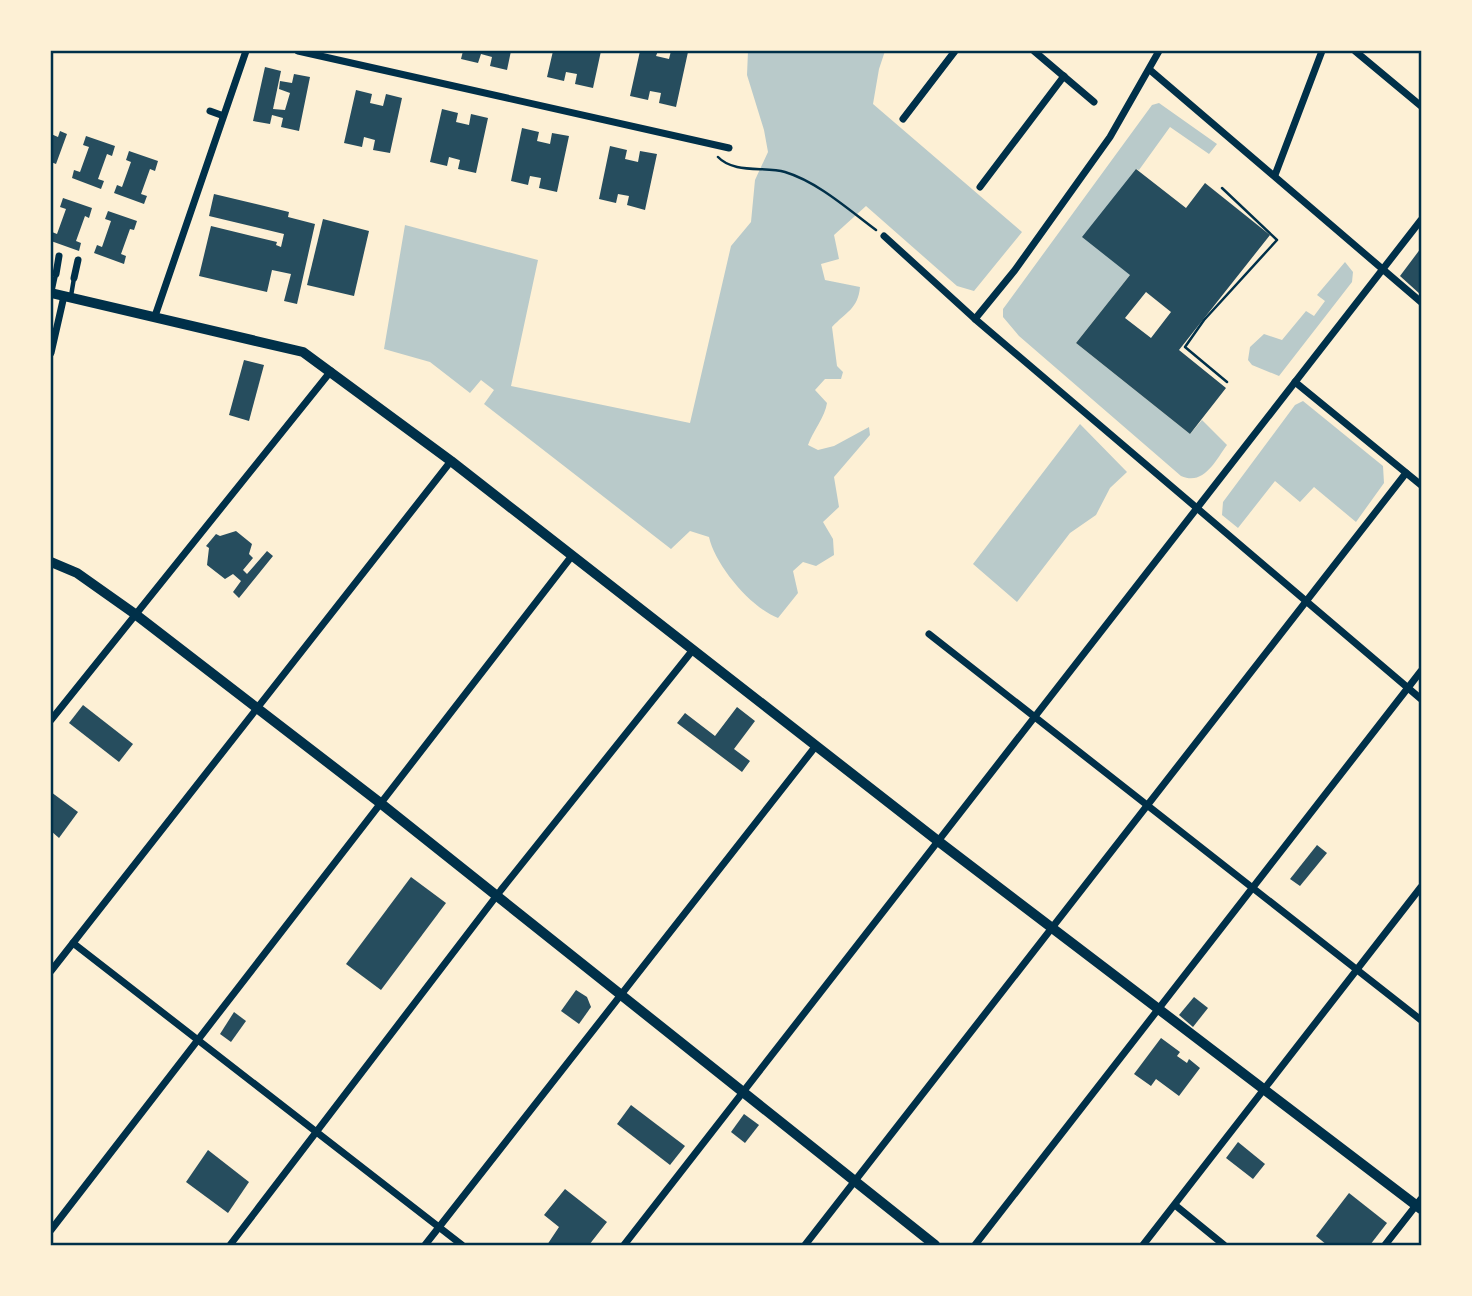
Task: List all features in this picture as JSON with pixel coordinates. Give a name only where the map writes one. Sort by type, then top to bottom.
[{"type":"street","points":[[155,316],[221,115],[246,51]]},
{"type":"street","points":[[298,51],[729,148]]},
{"type":"street","points":[[903,119],[955,51]]},
{"type":"street","points":[[1034,51],[1094,102]]},
{"type":"street","points":[[975,319],[1015,270],[1110,137],[1159,51]]},
{"type":"street","points":[[1275,175],[1322,51]]},
{"type":"street","points":[[1355,51],[1421,106]]},
{"type":"street","points":[[1150,70],[1421,302]]},
{"type":"street","points":[[980,187],[1064,76]]},
{"type":"street","points":[[210,111],[221,115]]},
{"type":"street","points":[[624,1245],[1421,220]]},
{"type":"street","points":[[884,236],[975,319],[1421,699]]},
{"type":"street","points":[[56,274],[59,256]]},
{"type":"street","points":[[75,278],[78,260]]},
{"type":"street","points":[[51,293],[303,352],[331,371],[451,461],[938,842],[1263,1090],[1420,1204],[1384,1245]]},
{"type":"street","points":[[51,353],[67,297]]},
{"type":"street","points":[[51,720],[331,371]]},
{"type":"street","points":[[1296,382],[1421,485]]},
{"type":"street","points":[[51,971],[451,461]]},
{"type":"street","points":[[806,1245],[1406,473]]},
{"type":"street","points":[[51,1230],[379,802],[571,557]]},
{"type":"street","points":[[51,562],[76,573],[135,614],[379,802],[935,1245]]},
{"type":"street","points":[[929,634],[1421,1020]]},
{"type":"street","points":[[230,1245],[497,896],[692,651]]},
{"type":"street","points":[[975,1245],[1421,671]]},
{"type":"street","points":[[425,1245],[815,747]]},
{"type":"street","points":[[1143,1245],[1421,887]]},
{"type":"street","points":[[73,943],[462,1245]]},
{"type":"street","points":[[1174,1205],[1224,1245]]},
{"type":"lane","points":[[51,293],[56,274]]},
{"type":"lane","points":[[67,297],[75,278]]},
{"type":"path","points":[[706,143],[722,161],[736,167],[769,168],[789,173],[824,192],[884,236]]},
{"type":"path","points":[[1222,188],[1277,240],[1204,320],[1185,347],[1227,382]]},
{"type":"shaded area","points":[[748,51],[885,51],[873,104],[1022,232],[974,291],[957,286],[866,206],[834,235],[839,259],[821,264],[825,280],[860,287],[854,305],[832,327],[837,366],[843,372],[841,379],[825,379],[815,390],[827,403],[808,445],[818,450],[834,446],[869,427],[870,435],[834,477],[839,507],[823,522],[833,539],[834,555],[816,566],[803,562],[793,571],[798,593],[778,618],[757,605],[736,584],[719,560],[709,537],[690,531],[671,549],[484,404],[494,390],[481,380],[470,393],[430,362],[384,349],[405,225],[538,260],[511,386],[690,423],[731,246],[751,222],[755,180],[768,152],[747,75]]},
{"type":"shaded area","points":[[1159,103],[1217,144],[1209,154],[1170,127],[1139,170],[1136,169],[1130,275],[1076,343],[1190,434],[1202,420],[1227,445],[1208,470],[1196,478],[1181,476],[1019,336],[1003,317],[1003,309],[1152,105]]},
{"type":"shaded area","points":[[1345,262],[1353,272],[1352,282],[1279,376],[1252,365],[1248,360],[1250,347],[1264,334],[1282,340],[1306,311],[1314,316],[1325,301],[1317,295]]},
{"type":"shaded area","points":[[1303,401],[1383,466],[1384,483],[1356,522],[1314,487],[1300,502],[1275,481],[1238,528],[1222,515],[1223,502],[1295,405]]},
{"type":"shaded area","points":[[1080,424],[1127,472],[1110,488],[1096,515],[1070,533],[1017,602],[973,564]]},
{"type":"building","points":[[463,51],[511,51],[507,70],[490,66],[492,57],[481,54],[478,63],[461,59]]},
{"type":"building","points":[[553,51],[601,51],[593,88],[575,84],[577,74],[566,72],[564,81],[547,77]]},
{"type":"building","points":[[640,51],[658,51],[656,56],[669,59],[671,51],[688,52],[676,107],[659,103],[661,93],[650,91],[648,100],[630,96]]},
{"type":"building","points":[[265,67],[281,71],[273,109],[285,110],[290,93],[279,89],[280,81],[292,83],[294,74],[310,77],[299,131],[281,127],[283,118],[272,115],[270,124],[253,121]]},
{"type":"building","points":[[356,90],[372,94],[370,103],[383,106],[386,94],[402,98],[390,153],[373,150],[375,140],[364,137],[362,147],[344,143]]},
{"type":"building","points":[[442,109],[458,113],[456,122],[469,125],[471,114],[488,118],[476,173],[458,169],[460,160],[449,157],[447,166],[430,162]]},
{"type":"building","points":[[522,128],[539,132],[537,141],[550,144],[552,133],[569,136],[557,192],[539,188],[541,178],[530,176],[528,185],[511,181]]},
{"type":"building","points":[[60,131],[67,134],[56,164],[51,162],[51,134],[58,137]]},
{"type":"building","points":[[86,136],[115,146],[112,156],[107,154],[98,179],[104,181],[101,189],[72,178],[74,170],[80,172],[89,147],[83,145]]},
{"type":"building","points":[[610,146],[627,150],[625,159],[638,162],[640,151],[657,154],[645,210],[627,205],[629,196],[618,194],[616,203],[599,199]]},
{"type":"building","points":[[129,151],[158,161],[155,171],[150,169],[141,194],[147,196],[144,204],[114,193],[117,185],[122,187],[131,162],[126,160]]},
{"type":"building","points":[[1136,169],[1186,208],[1205,183],[1270,235],[1179,350],[1226,388],[1190,434],[1076,343],[1130,275],[1082,237]],"holes":[[[1146,292],[1171,312],[1151,338],[1125,318]]]},
{"type":"building","points":[[214,194],[289,212],[288,217],[315,224],[297,304],[284,301],[291,274],[272,270],[267,292],[199,276],[211,226],[277,242],[276,245],[281,247],[284,234],[209,216]]},
{"type":"building","points":[[63,198],[92,208],[89,218],[85,216],[76,241],[81,243],[79,251],[51,241],[52,232],[57,234],[66,209],[60,207]]},
{"type":"building","points":[[108,211],[137,221],[134,230],[130,229],[121,254],[126,256],[124,264],[94,253],[97,245],[102,247],[111,221],[105,219]]},
{"type":"building","points":[[323,219],[369,231],[354,296],[307,285]]},
{"type":"building","points":[[1421,248],[1421,295],[1400,276]]},
{"type":"building","points":[[244,360],[264,365],[249,421],[229,415]]},
{"type":"building","points":[[236,531],[252,544],[249,554],[253,558],[243,570],[247,574],[267,551],[273,556],[239,598],[233,592],[241,581],[233,574],[225,579],[207,565],[209,548],[206,546],[216,534],[220,536]]},
{"type":"building","points":[[83,705],[133,744],[119,762],[69,723]]},
{"type":"building","points":[[737,707],[755,721],[734,749],[750,761],[742,772],[677,723],[685,713],[715,736]]},
{"type":"building","points":[[51,792],[78,812],[59,838],[51,831]]},
{"type":"building","points":[[1317,845],[1327,853],[1300,886],[1290,879]]},
{"type":"building","points":[[411,877],[446,903],[381,990],[346,964]]},
{"type":"building","points":[[576,990],[587,997],[591,1007],[579,1024],[561,1011]]},
{"type":"building","points":[[1194,997],[1208,1008],[1193,1027],[1179,1015]]},
{"type":"building","points":[[234,1012],[246,1021],[231,1042],[220,1034]]},
{"type":"building","points":[[1161,1038],[1180,1052],[1177,1056],[1187,1063],[1189,1059],[1200,1068],[1179,1096],[1156,1079],[1151,1086],[1134,1074]]},
{"type":"building","points":[[631,1105],[685,1146],[670,1165],[617,1124]]},
{"type":"building","points":[[744,1114],[759,1125],[745,1143],[731,1132]]},
{"type":"building","points":[[1238,1142],[1265,1164],[1253,1179],[1226,1158]]},
{"type":"building","points":[[208,1150],[249,1182],[228,1213],[186,1182]]},
{"type":"building","points":[[565,1189],[607,1222],[589,1245],[547,1245],[559,1227],[544,1215]]},
{"type":"building","points":[[1349,1193],[1387,1223],[1370,1245],[1327,1245],[1316,1236]]}]
